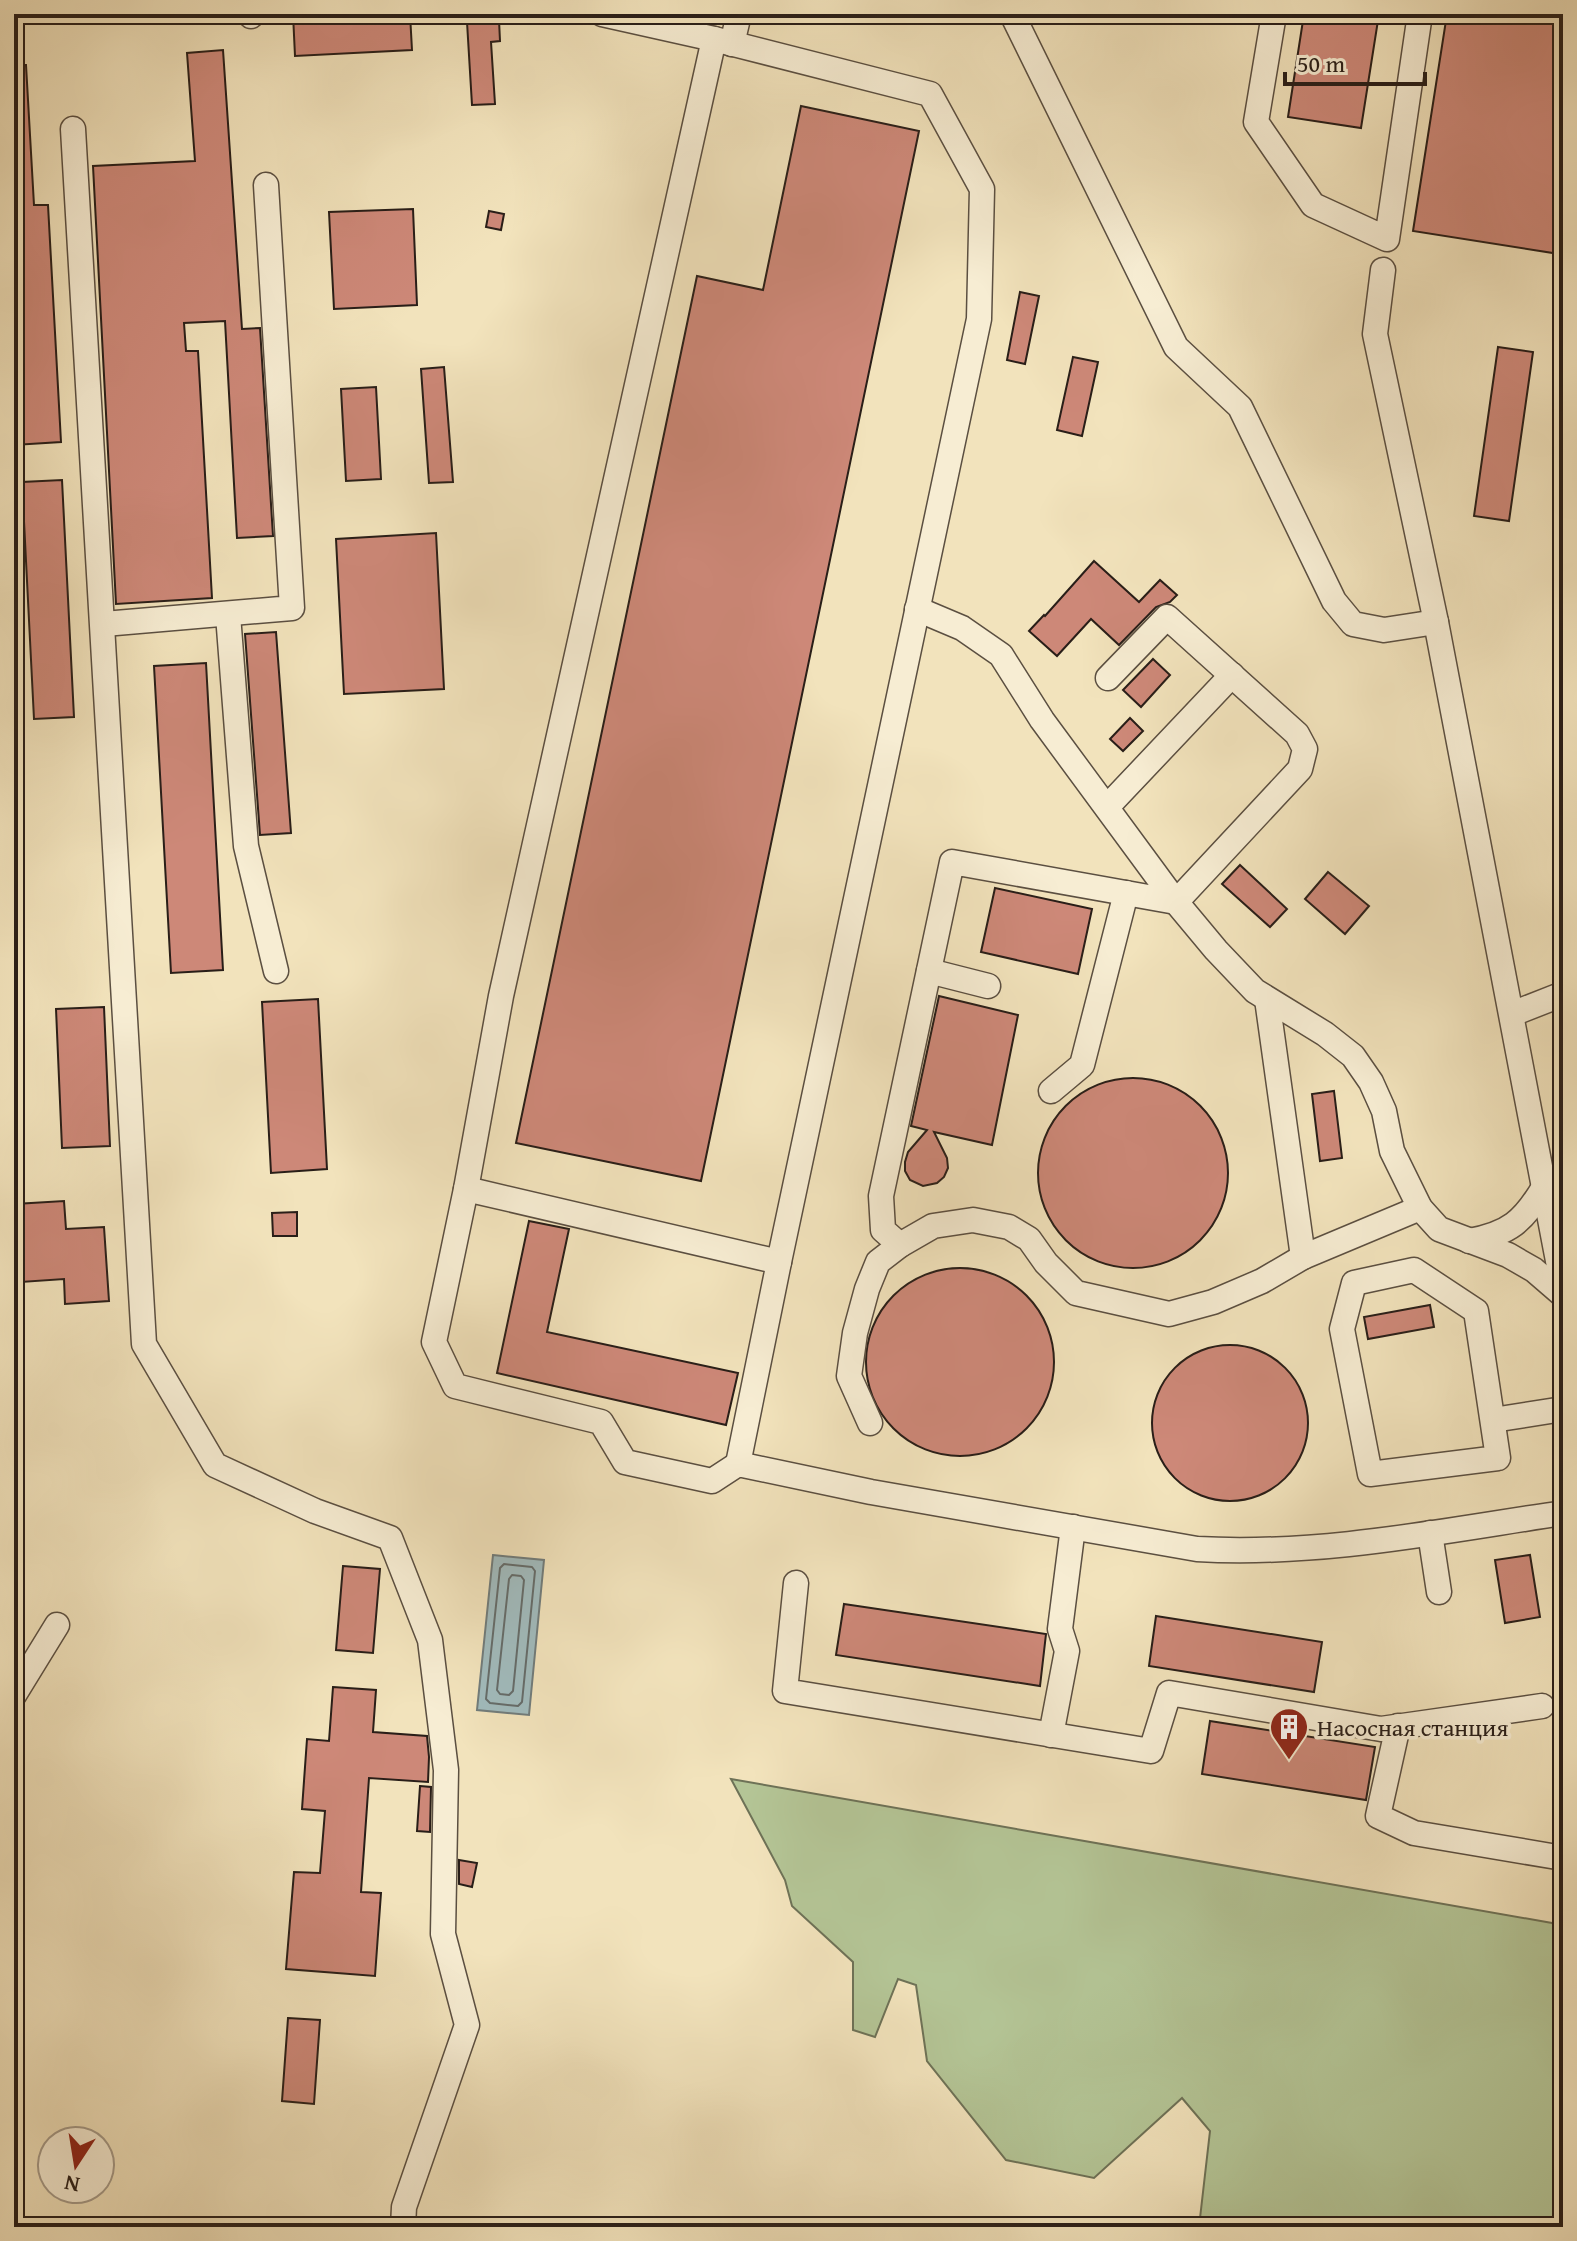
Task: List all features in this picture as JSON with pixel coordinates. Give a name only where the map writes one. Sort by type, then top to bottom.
[{"type":"lane","points":[[602,14],[930,94],[982,189],[979,319],[738,1464]]},
{"type":"lane","points":[[739,14],[723,42],[501,996],[434,1342],[455,1386],[601,1422],[625,1462],[712,1481],[738,1464],[871,1492],[1197,1549],[1238,1551],[1341,1546],[1563,1513]]},
{"type":"lane","points":[[1012,14],[1176,347],[1240,407],[1334,601],[1353,624],[1384,630],[1436,622]]},
{"type":"lane","points":[[1274,14],[1256,122],[1313,205],[1387,239],[1420,14]]},
{"type":"lane","points":[[73,129],[144,1344],[215,1465],[315,1511],[390,1538],[430,1640],[446,1770],[443,1934],[467,2025],[404,2207],[403,2227]]},
{"type":"lane","points":[[104,624],[292,608],[266,185]]},
{"type":"lane","points":[[1383,270],[1375,334],[1436,622],[1563,1287]]},
{"type":"lane","points":[[917,609],[962,628],[1001,655],[1042,720],[1176,902],[1216,950],[1255,991],[1325,1034],[1353,1056],[1371,1082],[1384,1111],[1392,1151],[1420,1208],[1439,1229],[1521,1262],[1563,1295]]},
{"type":"lane","points":[[228,615],[246,846],[276,971]]},
{"type":"lane","points":[[1108,678],[1167,617],[1297,734],[1305,749],[1300,769],[1176,902]]},
{"type":"lane","points":[[1107,807],[1232,675]]},
{"type":"lane","points":[[900,1245],[883,1230],[881,1196],[952,862],[1176,902]]},
{"type":"lane","points":[[1051,1091],[1082,1065],[1126,893]]},
{"type":"lane","points":[[929,971],[988,986]]},
{"type":"lane","points":[[1512,1014],[1563,994]]},
{"type":"lane","points":[[1267,999],[1303,1257]]},
{"type":"lane","points":[[1469,1241],[1493,1237],[1513,1226],[1531,1210],[1544,1187]]},
{"type":"lane","points":[[466,1189],[779,1262]]},
{"type":"lane","points":[[870,1423],[849,1376],[855,1333],[867,1289],[878,1262],[933,1226],[973,1220],[1009,1227],[1029,1239],[1046,1263],[1076,1293],[1169,1314],[1225,1297],[1262,1281],[1303,1257],[1420,1208]]},
{"type":"lane","points":[[1414,1270],[1476,1311],[1493,1420],[1498,1458],[1370,1474],[1342,1329],[1354,1283],[1414,1270]]},
{"type":"lane","points":[[1493,1420],[1563,1409]]},
{"type":"lane","points":[[1051,1735],[1067,1651],[1060,1629],[1073,1527]]},
{"type":"lane","points":[[1430,1533],[1439,1592]]},
{"type":"lane","points":[[796,1583],[785,1691],[1051,1735],[1151,1751],[1169,1693],[1381,1729],[1542,1706]]},
{"type":"lane","points":[[14,1695],[57,1625]]},
{"type":"lane","points":[[1398,1726],[1378,1816],[1414,1833],[1563,1858]]},
{"type":"green space","points":[[731,1779],[1552,1923],[1563,1929],[1563,2227],[1199,2227],[1210,2131],[1182,2098],[1094,2178],[1006,2160],[927,2061],[916,1985],[898,1979],[875,2037],[853,2030],[853,1962],[792,1906],[785,1880]]},
{"type":"water","points":[[493,1555],[544,1560],[529,1715],[477,1710]]},
{"type":"building","points":[[293,14],[410,14],[412,50],[295,56]]},
{"type":"building","points":[[1304,14],[1379,14],[1361,128],[1288,117]]},
{"type":"building","points":[[1447,14],[1563,14],[1563,191],[1553,253],[1413,231]]},
{"type":"building","points":[[499,20],[500,41],[491,42],[495,104],[472,105],[467,22]]},
{"type":"building","points":[[223,50],[242,329],[260,328],[273,536],[237,538],[225,321],[184,323],[186,351],[198,351],[212,598],[116,604],[93,166],[195,161],[187,53]]},
{"type":"building","points":[[14,65],[26,65],[34,205],[48,205],[61,442],[14,445]]},
{"type":"building","points":[[801,106],[919,131],[701,1181],[516,1143],[697,276],[763,290]]},
{"type":"building","points":[[413,209],[417,305],[334,309],[329,212]]},
{"type":"building","points":[[489,211],[504,214],[501,230],[486,227]]},
{"type":"building","points":[[1020,292],[1039,296],[1025,364],[1007,360]]},
{"type":"building","points":[[1498,347],[1533,352],[1509,521],[1474,516]]},
{"type":"building","points":[[1073,357],[1098,362],[1082,436],[1057,430]]},
{"type":"building","points":[[444,367],[453,482],[429,483],[421,369]]},
{"type":"building","points":[[376,387],[381,479],[346,481],[341,389]]},
{"type":"building","points":[[62,480],[74,717],[34,719],[22,482]]},
{"type":"building","points":[[436,533],[444,689],[344,694],[336,539]]},
{"type":"building","points":[[1094,561],[1139,602],[1160,580],[1177,595],[1170,602],[1156,607],[1119,645],[1091,619],[1057,656],[1029,631]]},
{"type":"building","points":[[276,632],[291,833],[260,835],[245,634]]},
{"type":"building","points":[[1153,659],[1170,675],[1141,707],[1123,690]]},
{"type":"building","points":[[206,663],[223,970],[171,973],[154,666]]},
{"type":"building","points":[[1130,718],[1143,731],[1123,751],[1110,739]]},
{"type":"building","points":[[1240,865],[1287,909],[1270,927],[1222,884]]},
{"type":"building","points":[[1328,872],[1369,906],[1345,934],[1305,899]]},
{"type":"building","points":[[995,888],[1092,909],[1078,974],[981,952]]},
{"type":"building","points":[[939,996],[1018,1015],[992,1145],[934,1132],[947,1158],[948,1168],[937,1183],[923,1186],[910,1180],[905,1171],[905,1162],[908,1152],[927,1130],[911,1126]]},
{"type":"building","points":[[318,999],[327,1169],[271,1173],[262,1002]]},
{"type":"building","points":[[104,1007],[110,1146],[62,1148],[56,1009]]},
{"type":"building","points":[[1133,1078],[1169,1086],[1186,1094],[1200,1106],[1212,1120],[1220,1137],[1228,1173],[1220,1209],[1212,1226],[1200,1240],[1186,1252],[1169,1260],[1133,1268],[1097,1260],[1080,1252],[1066,1240],[1054,1226],[1046,1209],[1038,1173],[1046,1137],[1054,1120],[1066,1106],[1080,1094],[1097,1086]]},
{"type":"building","points":[[1334,1091],[1342,1158],[1320,1161],[1312,1094]]},
{"type":"building","points":[[64,1201],[66,1229],[104,1227],[109,1301],[65,1304],[64,1279],[21,1282],[15,1204]]},
{"type":"building","points":[[297,1212],[297,1236],[273,1236],[272,1213]]},
{"type":"building","points":[[529,1221],[569,1229],[547,1332],[738,1373],[726,1425],[497,1373]]},
{"type":"building","points":[[960,1268],[996,1276],[1026,1296],[1046,1326],[1054,1362],[1046,1398],[1026,1428],[996,1448],[960,1456],[924,1448],[894,1428],[874,1398],[866,1362],[874,1326],[894,1296],[924,1276]]},
{"type":"building","points":[[1430,1305],[1434,1327],[1368,1339],[1364,1317]]},
{"type":"building","points":[[1230,1345],[1260,1351],[1285,1368],[1302,1393],[1308,1423],[1302,1453],[1285,1478],[1260,1495],[1230,1501],[1200,1495],[1175,1478],[1158,1453],[1152,1423],[1158,1393],[1175,1368],[1200,1351]]},
{"type":"building","points":[[1530,1555],[1540,1617],[1505,1623],[1495,1560]]},
{"type":"building","points":[[343,1566],[380,1569],[373,1653],[336,1650]]},
{"type":"building","points":[[844,1604],[1046,1634],[1040,1686],[836,1655]]},
{"type":"building","points":[[1156,1616],[1322,1642],[1314,1692],[1149,1666]]},
{"type":"building","points":[[333,1687],[376,1690],[373,1732],[427,1736],[428,1782],[369,1778],[361,1892],[381,1893],[375,1976],[286,1969],[294,1872],[320,1873],[325,1811],[302,1809],[307,1739],[329,1741]]},
{"type":"building","name":"Насосная станция","points":[[1210,1721],[1375,1747],[1366,1800],[1202,1774]]},
{"type":"building","points":[[420,1786],[431,1787],[430,1832],[417,1831]]},
{"type":"building","points":[[459,1860],[477,1863],[472,1887],[459,1884]]},
{"type":"building","points":[[288,2018],[320,2020],[314,2104],[282,2101]]},
{"type":"place","name":"Насосная станция","points":[[1289,1761]]}]
